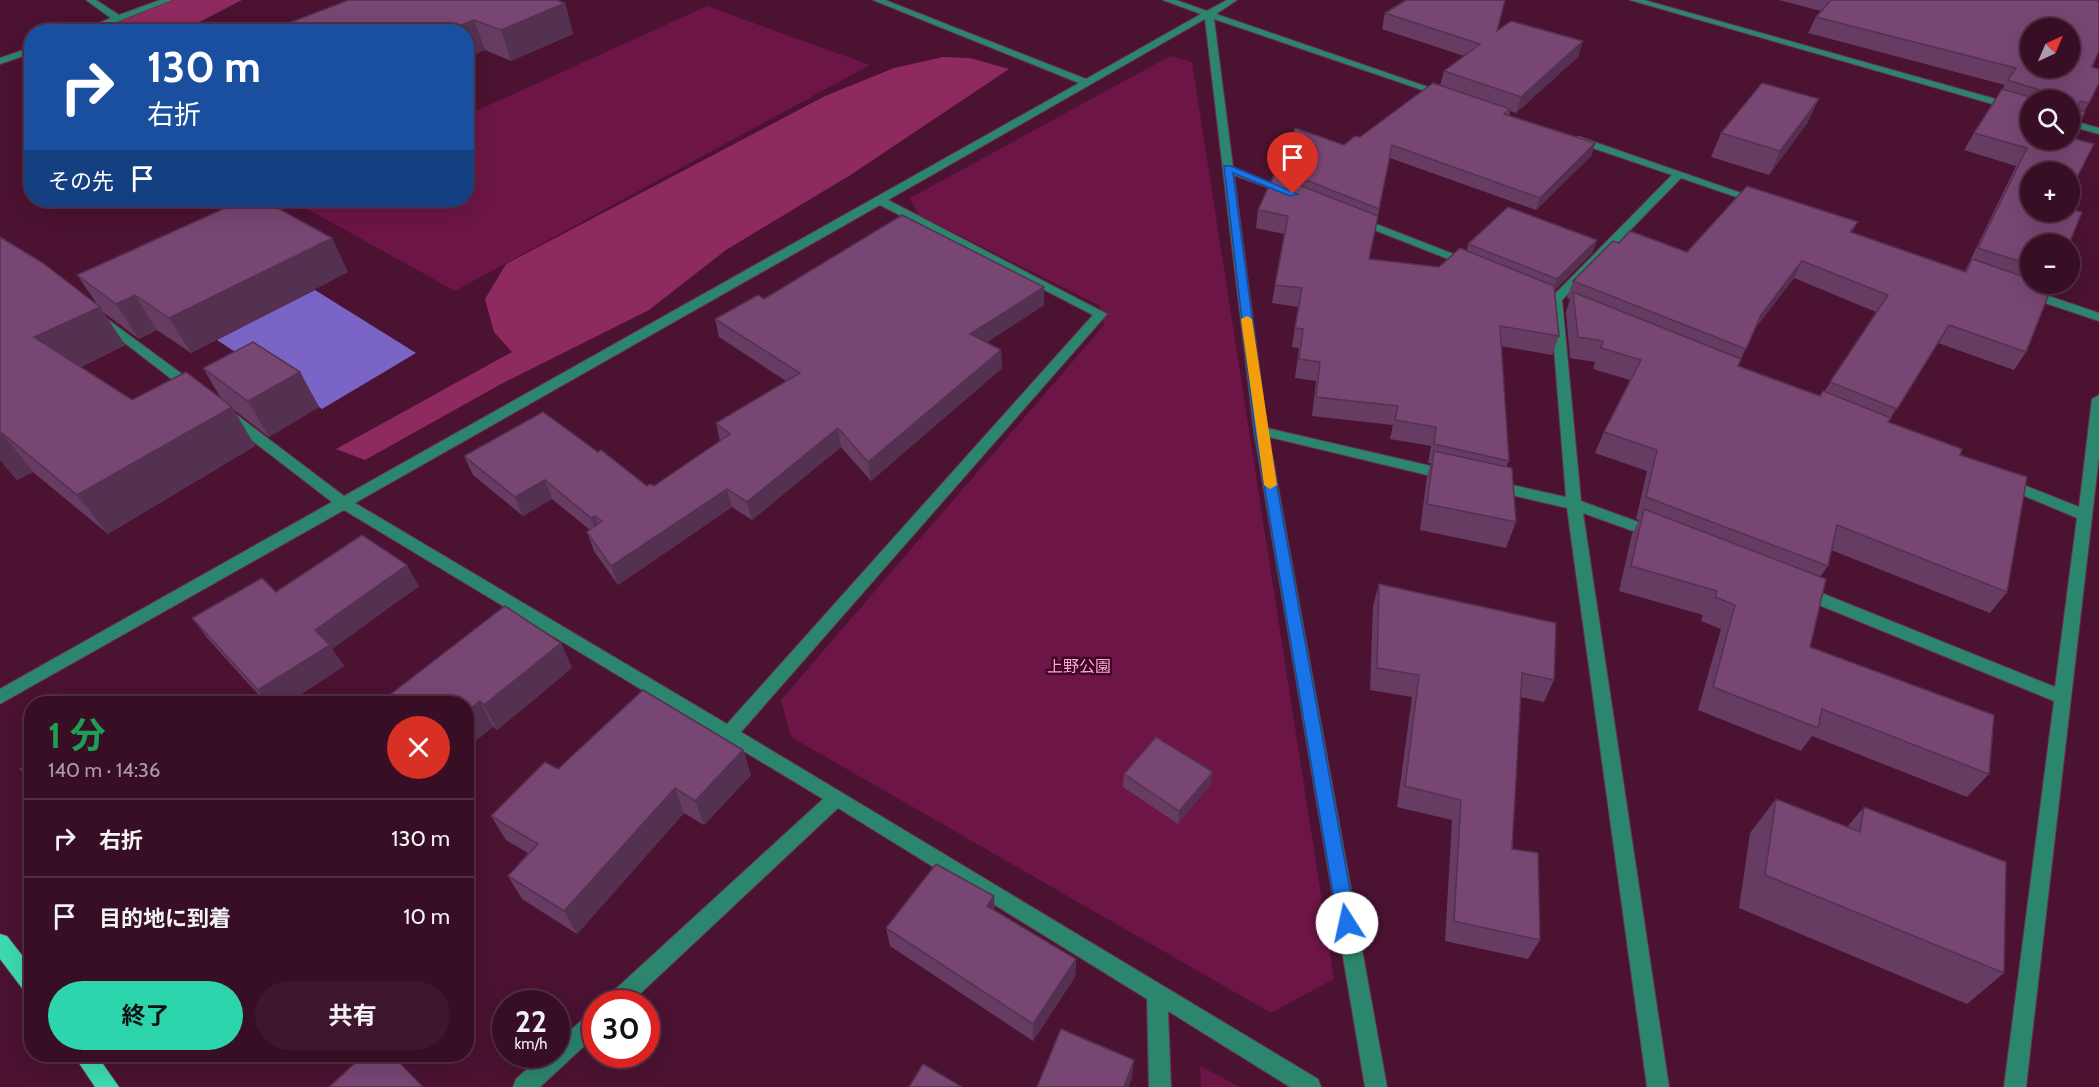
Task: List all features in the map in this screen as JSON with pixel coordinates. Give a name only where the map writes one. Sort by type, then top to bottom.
[{"type":"main road","points":[[0,943],[24,974]]},
{"type":"main road","points":[[89,1062],[108,1087]]},
{"type":"street","points":[[90,0],[118,18]]},
{"type":"street","points":[[102,24],[168,0]]},
{"type":"street","points":[[877,0],[1085,82]]},
{"type":"street","points":[[0,697],[1233,0]]},
{"type":"street","points":[[1634,0],[2020,109]]},
{"type":"street","points":[[1172,1],[1455,98]]},
{"type":"street","points":[[1209,14],[1261,431],[1376,1087]]},
{"type":"street","points":[[0,61],[24,53]]},
{"type":"street","points":[[2080,126],[2099,131]]},
{"type":"street","points":[[1567,136],[1767,204]]},
{"type":"street","points":[[1227,168],[1304,198]]},
{"type":"street","points":[[1658,1087],[1574,504],[1556,299],[1679,174]]},
{"type":"street","points":[[729,733],[1101,314],[879,200]]},
{"type":"street","points":[[1348,216],[1480,268]]},
{"type":"street","points":[[2031,294],[2099,317]]},
{"type":"street","points":[[88,308],[342,502],[837,798],[1310,1087]]},
{"type":"street","points":[[2015,1087],[2099,399]]},
{"type":"street","points":[[1261,431],[1458,477]]},
{"type":"street","points":[[1996,479],[2084,515]]},
{"type":"street","points":[[1481,483],[1574,504],[1670,540]]},
{"type":"street","points":[[1789,586],[2062,697]]},
{"type":"street","points":[[629,990],[837,798]]},
{"type":"street","points":[[1157,994],[1160,1087]]},
{"type":"street","points":[[524,1087],[582,1034]]},
{"type":"green space","points":[[707,6],[870,65],[455,291],[304,207],[474,207],[474,112]]},
{"type":"green space","name":"上野公園","points":[[1170,56],[1192,62],[1334,979],[1271,1013],[791,737],[781,700],[1104,325],[1100,306],[919,215],[910,198]]},
{"type":"green space","points":[[1200,1066],[1240,1087],[1201,1087]]},
{"type":"shaded area","points":[[170,0],[242,0],[196,24],[104,24]]},
{"type":"shaded area","points":[[943,57],[970,58],[1009,69],[852,174],[726,250],[649,310],[501,384],[365,460],[336,449],[512,352],[494,332],[485,299],[506,264],[825,96],[894,68]]},
{"type":"shaded area","points":[[315,290],[416,353],[322,409],[217,340]]},
{"type":"building","points":[[349,0],[556,0],[565,3],[501,30],[474,20],[464,24],[286,24]]},
{"type":"building","points":[[1406,0],[1505,0],[1497,31],[1511,21],[1583,41],[1521,97],[1444,71],[1480,44],[1385,13]]},
{"type":"building","points":[[1831,0],[2099,0],[2099,51],[2092,67],[2099,69],[2099,83],[2089,103],[2080,102],[2080,90],[2040,90],[2008,80],[2016,68],[1816,17]]},
{"type":"building","points":[[1433,83],[1510,109],[1504,114],[1595,143],[1540,198],[1392,145],[1379,209],[1278,169],[1295,128],[1344,145],[1355,136],[1360,137]]},
{"type":"building","points":[[1762,83],[1819,99],[1780,151],[1721,133]]},
{"type":"building","points":[[2002,89],[2020,94],[2020,146],[1974,133]]},
{"type":"building","points":[[2080,110],[2085,112],[2080,122]]},
{"type":"building","points":[[2080,140],[2094,144],[2080,171],[2080,162],[2020,162],[2026,150],[2080,150]]},
{"type":"building","points":[[2020,162],[2020,222],[2078,222],[2073,234],[2020,234],[2020,261],[1978,248]]},
{"type":"building","points":[[1274,175],[1378,216],[1369,259],[1439,267],[1460,248],[1554,286],[1559,336],[1500,326],[1509,461],[1434,444],[1436,427],[1395,420],[1398,406],[1316,397],[1320,362],[1299,359],[1303,329],[1295,328],[1302,288],[1275,285],[1288,216],[1258,210]]},
{"type":"building","points":[[1747,186],[1858,222],[1850,232],[1966,272],[1972,259],[2020,275],[2020,294],[2049,294],[2026,352],[1949,325],[1897,409],[1830,382],[1888,295],[1802,261],[1761,315],[1746,349],[1573,281],[1613,241],[1619,243],[1630,231],[1687,252]]},
{"type":"building","points":[[228,207],[276,207],[332,238],[169,318],[135,295],[116,304],[77,275]]},
{"type":"building","points":[[1508,207],[1597,240],[1557,279],[1468,244]]},
{"type":"building","points":[[902,215],[1044,287],[970,334],[1001,350],[868,462],[838,428],[747,502],[727,489],[611,566],[587,532],[602,521],[595,516],[591,518],[545,480],[515,497],[464,456],[543,412],[598,452],[601,450],[647,486],[650,484],[654,486],[730,434],[716,423],[800,373],[715,319],[758,295],[764,299]]},
{"type":"building","points":[[0,237],[43,263],[100,307],[34,337],[132,400],[186,372],[232,407],[77,495],[2,433],[0,434]]},
{"type":"building","points":[[1573,292],[1741,359],[1738,366],[1820,396],[1823,391],[1891,418],[1888,422],[1962,449],[1960,455],[2027,477],[2007,592],[1837,525],[1828,566],[1646,497],[1657,450],[1604,432],[1641,360],[1601,348],[1603,341],[1578,337]]},
{"type":"building","points":[[253,342],[300,372],[248,401],[203,368]]},
{"type":"building","points":[[1434,451],[1512,468],[1516,522],[1427,504]]},
{"type":"building","points":[[1644,509],[1826,579],[1810,647],[1994,715],[1989,774],[1822,709],[1818,728],[1713,687],[1735,605],[1715,597],[1717,591],[1631,566]]},
{"type":"building","points":[[362,535],[407,565],[315,630],[330,645],[258,690],[192,618],[262,578],[276,592]]},
{"type":"building","points":[[1379,584],[1556,623],[1554,680],[1522,673],[1512,849],[1538,853],[1540,940],[1454,921],[1461,800],[1405,786],[1419,675],[1377,668]]},
{"type":"building","points":[[505,606],[561,643],[484,705],[480,701],[474,706],[474,696],[388,696]]},
{"type":"building","points":[[643,690],[743,750],[695,801],[675,788],[564,911],[508,876],[538,844],[491,816],[545,762],[558,769]]},
{"type":"building","points":[[1156,737],[1213,772],[1179,811],[1124,774]]},
{"type":"building","points":[[1776,799],[1860,832],[1864,807],[2006,862],[2004,973],[1765,875]]},
{"type":"building","points":[[936,864],[994,896],[987,906],[1076,959],[1033,1024],[886,928]]},
{"type":"building","points":[[1061,1029],[1134,1060],[1124,1087],[1037,1087]]},
{"type":"building","points":[[356,1062],[399,1062],[423,1087],[329,1087]]},
{"type":"building","points":[[923,1064],[962,1087],[909,1087]]},
{"type":"slow traffic","points":[[1247,319],[1270,485]]},
{"type":"route","points":[[1293,194],[1227,168],[1261,431],[1347,923]]}]
